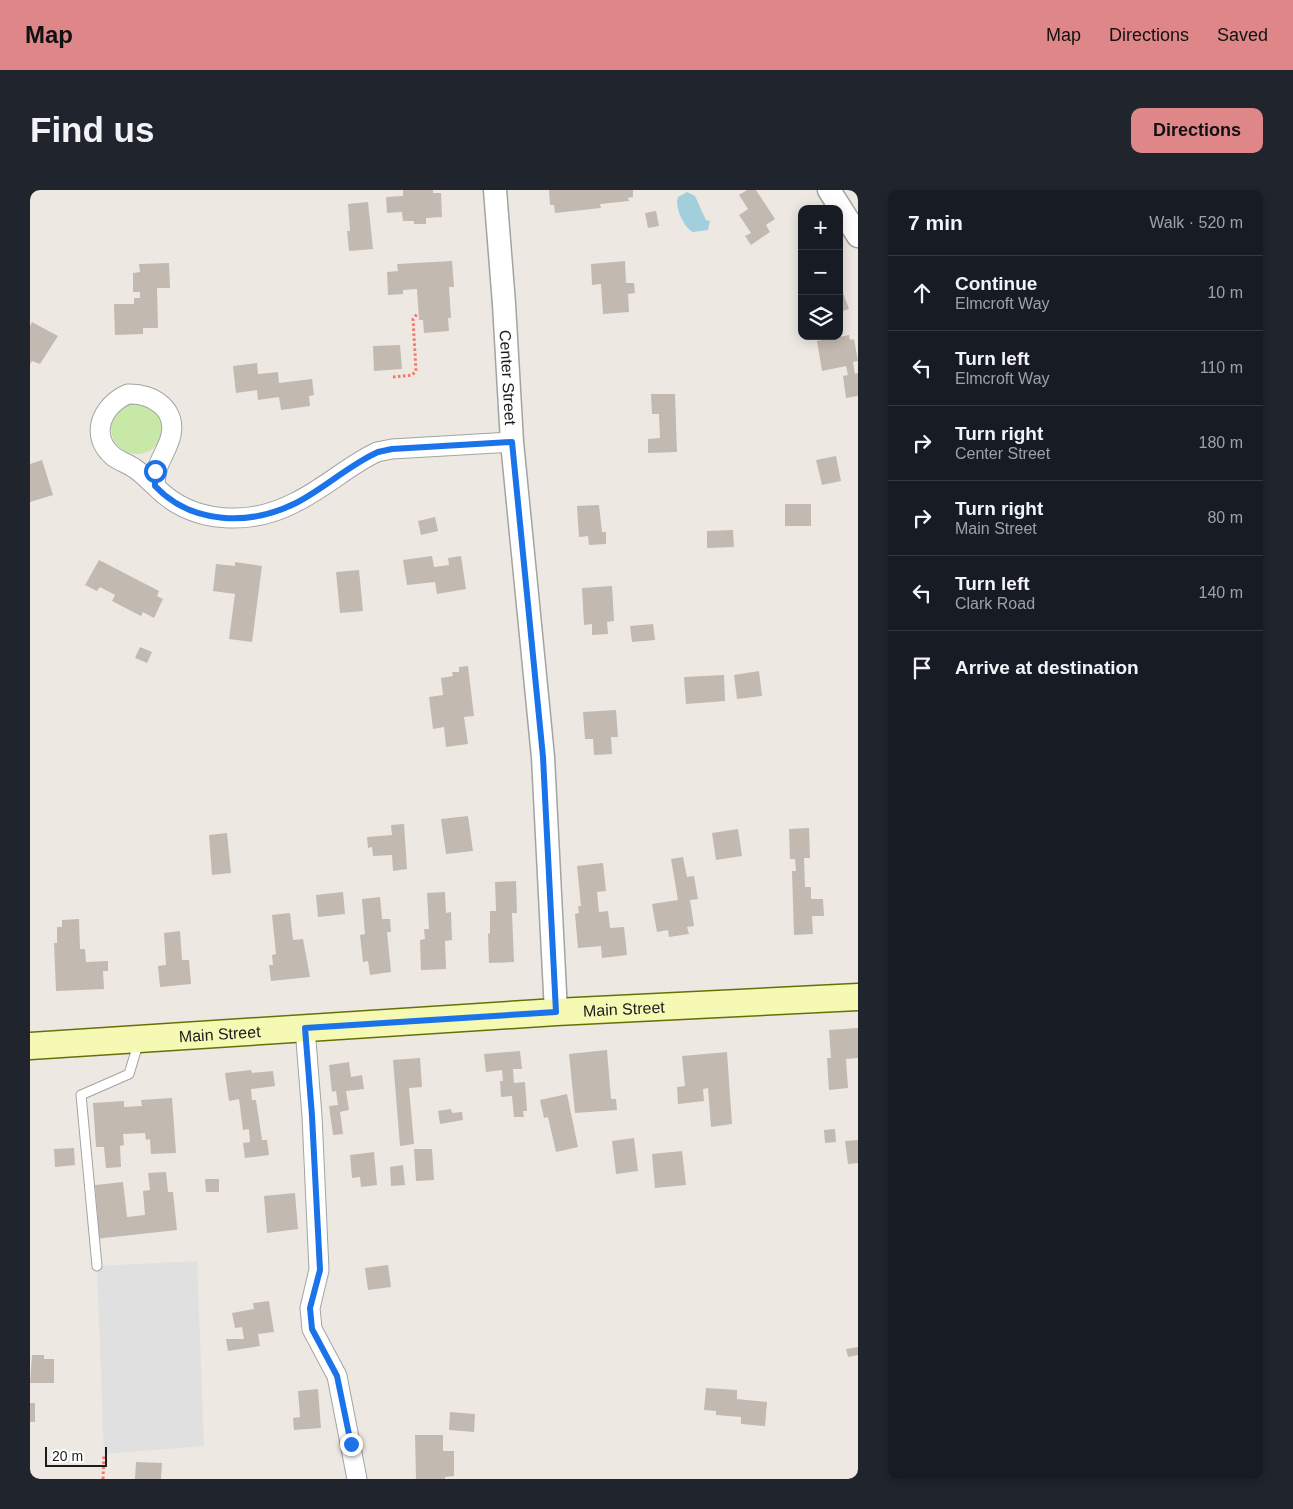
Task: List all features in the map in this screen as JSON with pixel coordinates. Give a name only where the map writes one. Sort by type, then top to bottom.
[{"type":"main road","name":"Main Street","points":[[30,1046],[556,1012],[858,997]]},
{"type":"street","name":"Center Street","points":[[495,190],[512,442],[543,757],[556,1012]]},
{"type":"street","points":[[829,190],[858,236]]},
{"type":"street","points":[[155,486],[155,471],[170,438],[172,426],[162,404],[152,397],[128,394],[117,399],[106,411],[100,427],[102,438],[114,457],[136,469],[163,495],[188,509],[207,516],[244,518],[281,510],[298,502],[378,452],[392,449],[512,442]]},
{"type":"street","points":[[305,1028],[312,1116],[320,1270],[310,1308],[312,1329],[337,1376],[357,1479]]},
{"type":"lane","points":[[97,1266],[81,1095],[130,1074],[140,1039]]},
{"type":"path","points":[[393,377],[412,375],[416,371],[413,319],[418,314]]},
{"type":"path","points":[[103,1479],[104,1454]]},
{"type":"green space","points":[[137,402],[147,404],[155,410],[161,418],[163,428],[161,438],[155,446],[147,452],[137,454],[127,452],[119,446],[113,438],[111,428],[113,418],[119,410],[127,404]]},
{"type":"shaded area","points":[[197,1261],[204,1446],[104,1454],[97,1266]]},
{"type":"water","points":[[687,192],[695,196],[706,220],[710,221],[708,230],[693,232],[683,222],[677,201],[678,197]]},
{"type":"building","points":[[403,190],[433,190],[433,193],[441,193],[442,217],[426,218],[426,224],[414,224],[414,221],[403,221],[402,212],[387,213],[386,197],[403,196]]},
{"type":"building","points":[[549,190],[633,190],[633,197],[628,198],[629,201],[600,204],[601,208],[555,213],[554,205],[550,205]]},
{"type":"building","points":[[747,190],[756,190],[775,219],[766,225],[770,232],[751,245],[745,236],[751,233],[739,215],[748,209],[739,195]]},
{"type":"building","points":[[368,202],[373,249],[349,251],[347,231],[350,231],[348,204]]},
{"type":"building","points":[[656,211],[659,226],[648,228],[645,213]]},
{"type":"building","points":[[452,261],[454,287],[449,287],[451,318],[448,318],[449,331],[424,333],[423,320],[419,320],[417,289],[403,290],[403,294],[388,295],[387,272],[398,271],[397,264]]},
{"type":"building","points":[[625,261],[626,283],[634,283],[635,293],[628,294],[629,312],[603,314],[601,284],[592,285],[591,264]]},
{"type":"building","points":[[169,263],[170,288],[157,288],[158,328],[143,328],[143,334],[115,335],[114,304],[134,304],[134,298],[140,298],[140,292],[133,292],[133,273],[140,272],[139,264]]},
{"type":"building","points":[[843,293],[849,309],[843,311]]},
{"type":"building","points":[[32,322],[58,336],[40,364],[32,361],[30,364],[30,326]]},
{"type":"building","points":[[849,335],[850,340],[854,339],[858,361],[853,362],[855,374],[858,373],[858,396],[846,398],[843,376],[848,375],[846,366],[822,371],[817,341],[843,340],[843,336]]},
{"type":"building","points":[[400,345],[402,369],[374,371],[373,346]]},
{"type":"building","points":[[257,363],[258,374],[278,372],[279,383],[312,379],[314,395],[309,396],[310,406],[281,410],[279,397],[258,400],[257,390],[236,393],[233,366]]},
{"type":"building","points":[[651,394],[675,394],[677,452],[648,453],[648,439],[660,438],[659,414],[652,414]]},
{"type":"building","points":[[836,456],[841,481],[822,485],[816,460]]},
{"type":"building","points":[[42,460],[53,495],[30,502],[30,464]]},
{"type":"building","points":[[785,504],[811,504],[811,526],[785,526]]},
{"type":"building","points":[[599,505],[602,532],[606,532],[606,544],[589,545],[588,536],[579,537],[577,506]]},
{"type":"building","points":[[435,517],[438,531],[421,535],[418,521]]},
{"type":"building","points":[[733,530],[734,547],[707,548],[707,531]]},
{"type":"building","points":[[432,556],[434,567],[449,565],[448,558],[461,556],[466,589],[437,594],[435,582],[407,585],[403,560]]},
{"type":"building","points":[[99,560],[159,591],[157,596],[163,599],[154,618],[143,612],[141,616],[112,601],[115,595],[100,587],[97,591],[85,585]]},
{"type":"building","points":[[235,562],[262,566],[252,642],[229,639],[235,594],[213,591],[216,564],[235,566]]},
{"type":"building","points":[[359,570],[363,611],[340,613],[336,572]]},
{"type":"building","points":[[612,586],[614,621],[607,622],[608,634],[592,635],[592,624],[584,625],[582,588]]},
{"type":"building","points":[[653,624],[655,640],[632,642],[630,626]]},
{"type":"building","points":[[140,647],[152,652],[147,663],[135,658]]},
{"type":"building","points":[[468,666],[474,716],[464,717],[468,744],[446,747],[444,727],[433,729],[429,697],[443,695],[441,678],[453,676],[452,672],[459,672],[459,667]]},
{"type":"building","points":[[759,671],[762,696],[737,699],[734,675]]},
{"type":"building","points":[[724,675],[725,701],[686,704],[684,677]]},
{"type":"building","points":[[616,710],[618,737],[611,737],[612,754],[594,755],[593,739],[585,739],[583,712]]},
{"type":"building","points":[[468,816],[473,851],[446,854],[441,819]]},
{"type":"building","points":[[404,824],[407,869],[393,871],[392,855],[373,856],[372,847],[368,848],[367,837],[392,835],[391,825]]},
{"type":"building","points":[[809,828],[810,858],[804,858],[805,887],[811,887],[811,899],[823,899],[824,916],[812,916],[813,934],[794,935],[792,871],[796,871],[795,859],[790,859],[789,829]]},
{"type":"building","points":[[738,829],[742,856],[716,860],[712,833]]},
{"type":"building","points":[[227,833],[231,873],[212,875],[209,835]]},
{"type":"building","points":[[683,857],[687,877],[694,876],[698,899],[690,900],[694,926],[687,927],[689,934],[669,937],[668,930],[657,932],[652,904],[678,900],[671,859]]},
{"type":"building","points":[[603,863],[606,891],[597,892],[599,912],[608,911],[610,928],[624,927],[627,955],[602,958],[601,946],[578,948],[575,914],[579,913],[578,906],[581,906],[577,866]]},
{"type":"building","points":[[516,881],[517,913],[512,913],[514,962],[489,963],[488,934],[490,933],[490,911],[496,911],[495,882]]},
{"type":"building","points":[[343,892],[345,914],[318,917],[316,895]]},
{"type":"building","points":[[445,892],[446,913],[451,912],[452,940],[445,941],[446,969],[421,970],[420,940],[425,939],[424,929],[429,929],[427,893]]},
{"type":"building","points":[[380,897],[382,919],[390,919],[391,932],[387,932],[391,972],[370,975],[368,961],[363,962],[360,935],[365,934],[362,899]]},
{"type":"building","points":[[290,913],[293,940],[303,939],[310,977],[271,981],[269,965],[273,965],[272,955],[276,954],[272,915]]},
{"type":"building","points":[[79,919],[80,949],[85,949],[86,962],[108,961],[108,971],[103,971],[104,989],[56,991],[54,943],[57,943],[57,927],[62,927],[62,920]]},
{"type":"building","points":[[180,931],[182,960],[189,960],[191,984],[160,987],[158,966],[166,965],[164,933]]},
{"type":"building","points":[[858,1028],[858,1058],[846,1059],[848,1088],[829,1090],[827,1058],[831,1058],[829,1030]]},
{"type":"building","points":[[607,1050],[611,1099],[616,1099],[617,1110],[575,1113],[569,1054]]},
{"type":"building","points":[[520,1051],[522,1069],[513,1069],[514,1083],[525,1082],[527,1111],[523,1111],[524,1117],[514,1117],[512,1096],[501,1097],[500,1081],[503,1081],[502,1070],[486,1072],[484,1054]]},
{"type":"building","points":[[727,1052],[732,1124],[711,1127],[708,1088],[703,1089],[704,1101],[678,1104],[677,1087],[685,1086],[682,1056]]},
{"type":"building","points":[[420,1058],[422,1087],[409,1088],[414,1144],[400,1146],[393,1060]]},
{"type":"building","points":[[349,1062],[351,1077],[362,1075],[364,1089],[346,1091],[349,1110],[340,1112],[343,1134],[333,1135],[329,1106],[338,1105],[336,1091],[332,1092],[329,1065]]},
{"type":"building","points":[[251,1070],[252,1073],[273,1071],[275,1086],[251,1089],[252,1100],[256,1100],[262,1140],[267,1140],[269,1155],[245,1158],[243,1143],[250,1142],[249,1129],[243,1130],[239,1099],[229,1101],[225,1073]]},
{"type":"building","points":[[567,1094],[578,1147],[556,1152],[548,1117],[544,1118],[540,1100]]},
{"type":"building","points":[[172,1098],[176,1153],[151,1154],[150,1139],[146,1140],[145,1133],[123,1134],[124,1145],[120,1146],[121,1167],[106,1168],[104,1147],[96,1147],[93,1103],[124,1101],[124,1107],[142,1106],[141,1100]]},
{"type":"building","points":[[451,1109],[452,1113],[462,1112],[463,1120],[440,1124],[438,1111]]},
{"type":"building","points":[[835,1129],[836,1142],[825,1143],[824,1130]]},
{"type":"building","points":[[634,1138],[638,1171],[616,1174],[612,1141]]},
{"type":"building","points":[[858,1140],[858,1163],[848,1164],[845,1141]]},
{"type":"building","points":[[74,1148],[75,1165],[55,1167],[54,1149]]},
{"type":"building","points":[[414,1149],[432,1149],[434,1180],[416,1181]]},
{"type":"building","points":[[682,1151],[686,1185],[655,1188],[652,1154]]},
{"type":"building","points":[[374,1152],[377,1185],[361,1187],[360,1177],[352,1178],[350,1155]]},
{"type":"building","points":[[403,1165],[405,1185],[391,1186],[390,1167]]},
{"type":"building","points":[[166,1172],[168,1192],[173,1192],[177,1230],[95,1239],[93,1219],[98,1218],[95,1185],[123,1182],[127,1217],[145,1215],[143,1191],[150,1190],[148,1173]]},
{"type":"building","points":[[205,1179],[219,1179],[219,1192],[206,1192]]},
{"type":"building","points":[[295,1193],[298,1229],[267,1233],[264,1196]]},
{"type":"building","points":[[388,1265],[391,1287],[368,1290],[365,1268]]},
{"type":"building","points":[[269,1301],[274,1332],[258,1334],[260,1346],[228,1351],[226,1339],[244,1339],[242,1327],[235,1328],[232,1313],[254,1309],[253,1303]]},
{"type":"building","points":[[858,1347],[858,1355],[848,1357],[846,1349]]},
{"type":"building","points":[[32,1355],[44,1355],[44,1359],[54,1359],[54,1383],[30,1383]]},
{"type":"building","points":[[706,1388],[737,1390],[737,1399],[767,1402],[765,1426],[741,1424],[741,1417],[716,1415],[716,1411],[704,1410]]},
{"type":"building","points":[[318,1389],[321,1428],[294,1430],[293,1418],[300,1417],[298,1391]]},
{"type":"building","points":[[30,1403],[35,1403],[35,1422],[30,1422]]},
{"type":"building","points":[[450,1412],[475,1414],[474,1432],[449,1430]]},
{"type":"building","points":[[415,1435],[443,1435],[443,1451],[454,1451],[454,1476],[445,1477],[445,1479],[416,1479]]},
{"type":"building","points":[[136,1462],[162,1463],[161,1479],[135,1479]]},
{"type":"route","points":[[155,471],[155,486],[163,495],[176,503],[207,516],[226,519],[244,518],[281,510],[298,502],[363,459],[384,450],[512,442],[543,757],[556,1012],[305,1028],[312,1116],[320,1270],[310,1308],[312,1329],[337,1376],[351,1444]]}]
